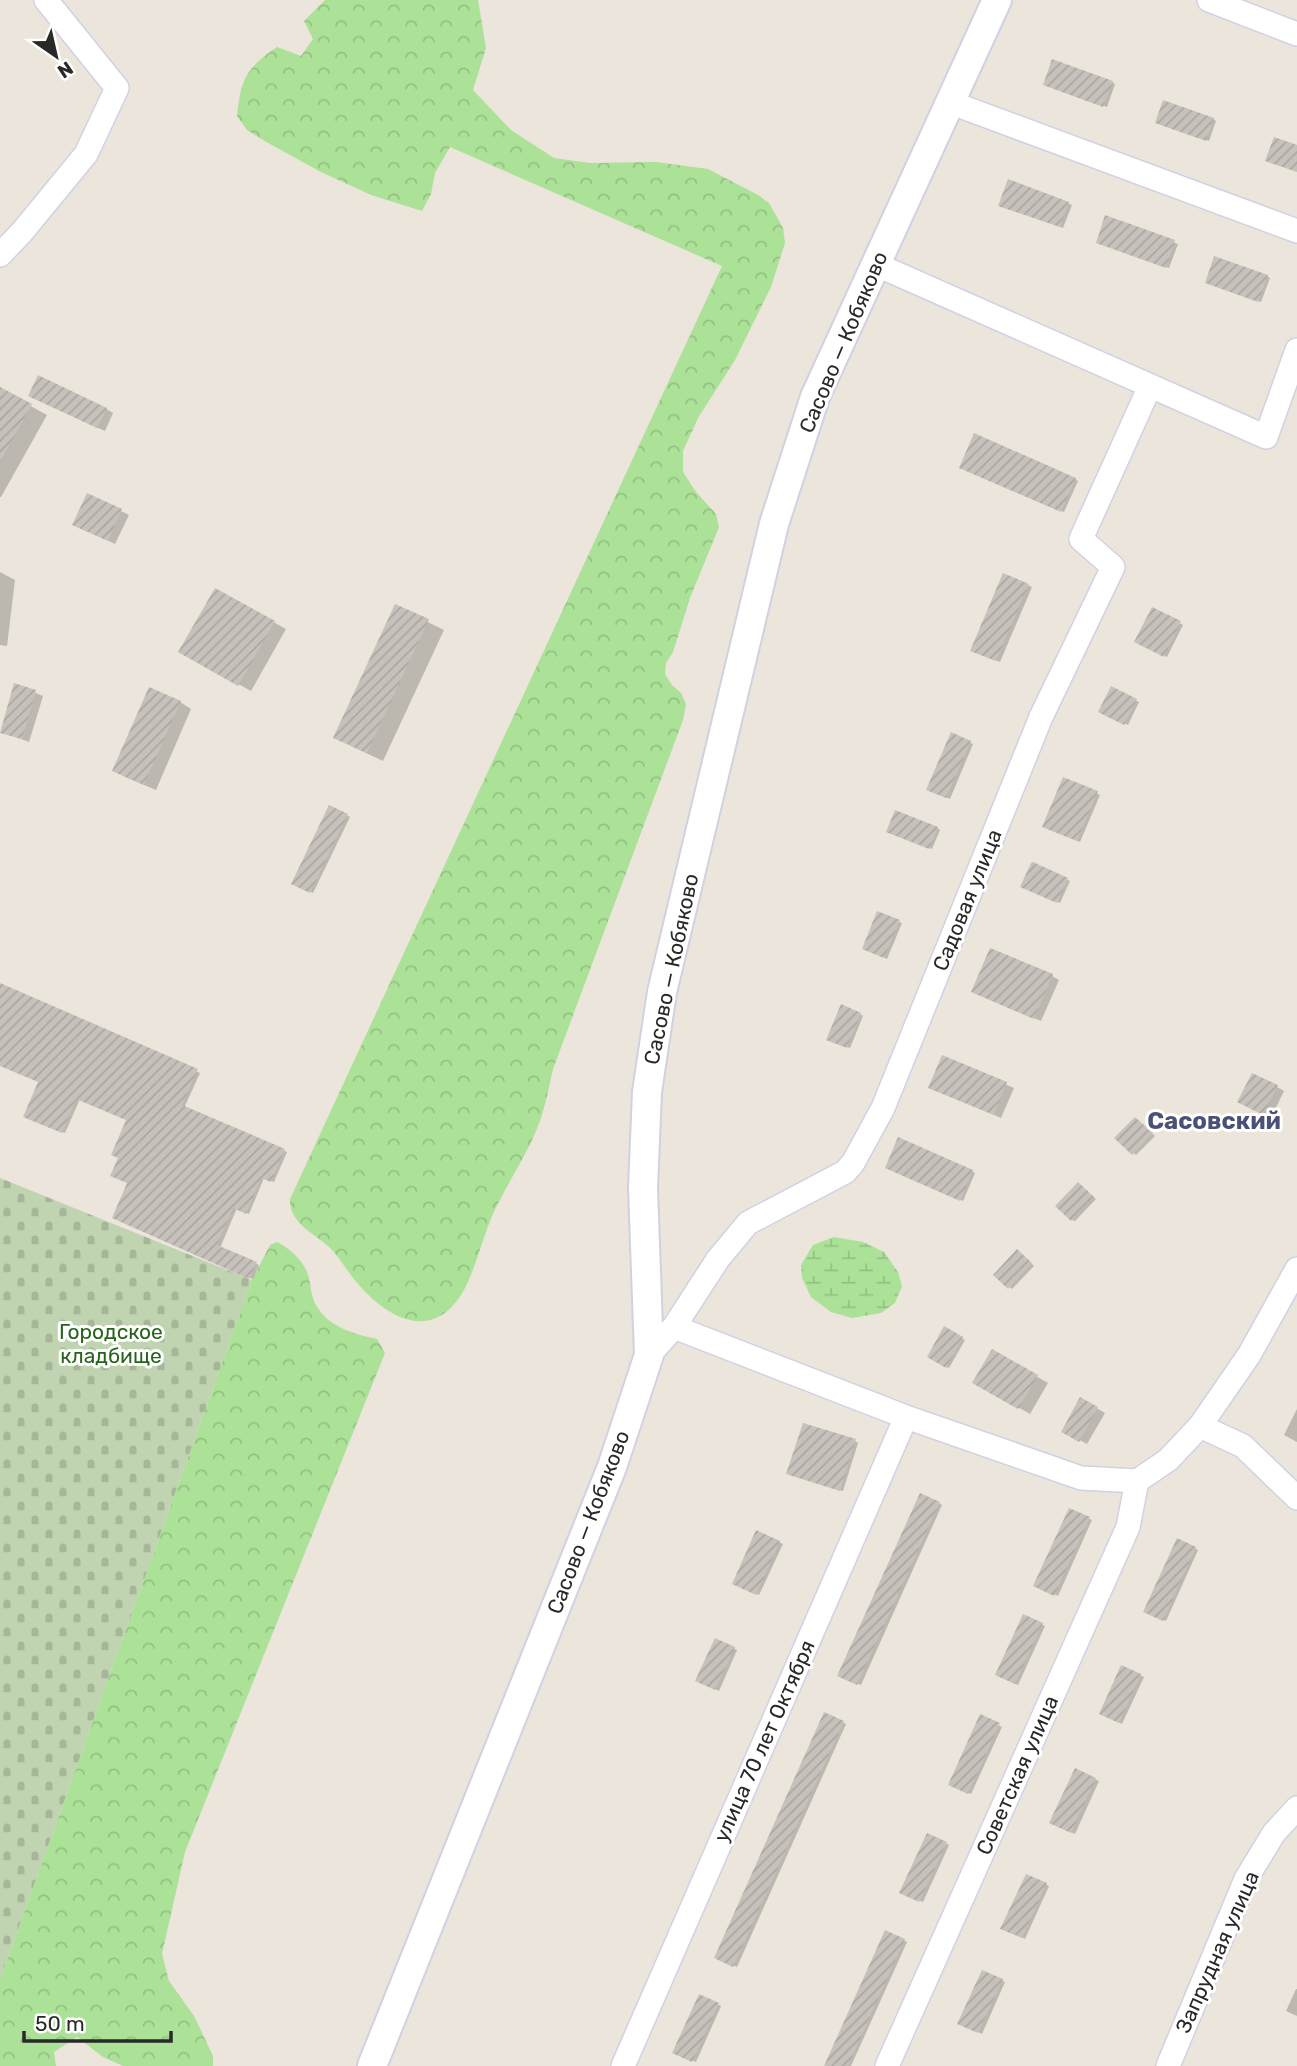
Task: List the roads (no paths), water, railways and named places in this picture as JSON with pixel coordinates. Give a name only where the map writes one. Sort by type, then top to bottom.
[{"type":"street","points":[[0,255],[86,154],[117,88],[46,0]]},
{"type":"street","name":"Сасово — Кобяково","points":[[372,2066],[612,1466],[649,1355],[643,1188],[647,1092],[662,992],[774,524],[815,397],[997,0]]},
{"type":"street","points":[[1209,0],[1297,34]]},
{"type":"street","points":[[949,102],[1297,230]]},
{"type":"street","points":[[875,264],[1266,437],[1297,350]]},
{"type":"street","name":"Садовая улица","points":[[649,1355],[674,1327],[718,1259],[748,1223],[845,1171],[853,1163],[883,1108],[1041,717],[1113,567],[1081,539],[1150,386]]},
{"type":"street","points":[[674,1327],[906,1417],[1081,1478],[1137,1481],[1168,1460],[1200,1426],[1249,1355],[1297,1269]]},
{"type":"street","name":"улица 70 лет Октября","points":[[623,2066],[906,1417]]},
{"type":"street","points":[[1200,1426],[1243,1446],[1297,1498]]},
{"type":"street","name":"Советская улица","points":[[887,2066],[1128,1527],[1137,1481]]},
{"type":"street","name":"Запрудная улица","points":[[1168,2066],[1246,1879],[1274,1833],[1297,1808]]},
{"type":"district","name":"Сасовский","points":[[1214,1121]]},
{"type":"park label","name":"Городское кладбище","points":[[111,1343]]}]
